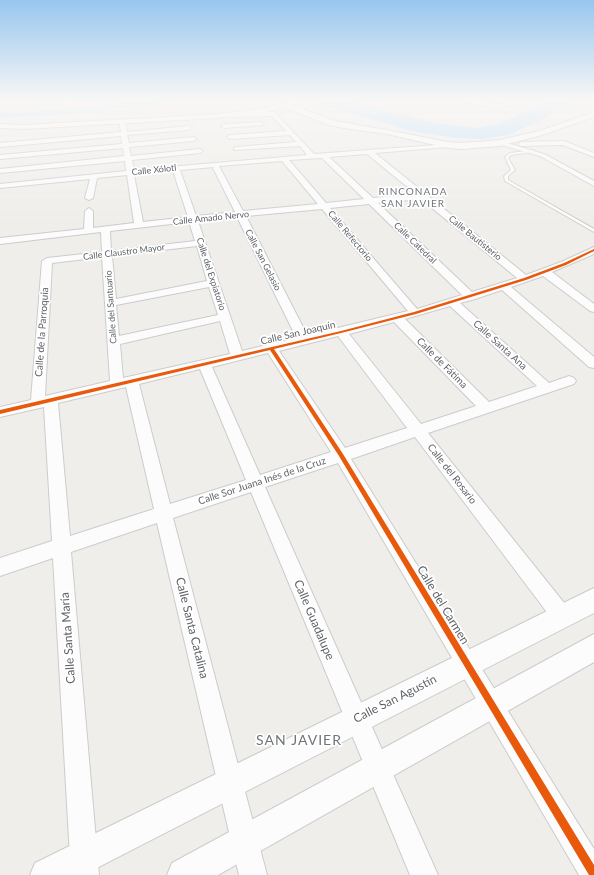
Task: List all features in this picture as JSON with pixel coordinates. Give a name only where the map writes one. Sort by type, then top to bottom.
[{"type":"street","points":[[0,145],[48,141]]},
{"type":"street","points":[[125,141],[139,226]]},
{"type":"street","points":[[0,157],[173,141]]},
{"type":"street","name":"Calle San Gelasio","points":[[195,141],[200,151],[212,166],[240,214],[299,331]]},
{"type":"street","points":[[232,141],[244,162]]},
{"type":"street","points":[[299,141],[313,157]]},
{"type":"street","points":[[429,141],[448,145]]},
{"type":"street","name":"Calle Xólotl","points":[[0,186],[176,168],[324,156],[336,152],[368,152],[448,145],[476,146],[503,144],[514,141]]},
{"type":"street","points":[[0,162],[35,142]]},
{"type":"street","points":[[503,144],[564,143],[594,155]]},
{"type":"street","points":[[236,149],[302,144]]},
{"type":"street","points":[[503,144],[532,151],[549,158],[594,184]]},
{"type":"street","points":[[0,171],[200,151]]},
{"type":"street","name":"Calle Bautisterio","points":[[368,152],[525,279]]},
{"type":"street","name":"Calle Catedral","points":[[324,156],[471,297]]},
{"type":"street","name":"Calle Refectorio","points":[[284,159],[415,313]]},
{"type":"street","name":"Calle del Expiatorio","points":[[176,168],[237,356]]},
{"type":"street","points":[[89,198],[94,177]]},
{"type":"street","name":"Calle Amado Nervo","points":[[0,241],[240,214],[422,196]]},
{"type":"street","points":[[88,231],[89,211]]},
{"type":"street","name":"Calle del Santuario","points":[[105,230],[114,341],[124,383]]},
{"type":"street","name":"Calle Claustro Mayor","points":[[47,261],[201,243]]},
{"type":"street","points":[[588,253],[594,264]]},
{"type":"street","name":"Calle San Joaquín","points":[[0,412],[397,318],[471,297],[525,279],[588,253]]},
{"type":"street","name":"Calle de la Parroquia","points":[[44,402],[47,261]]},
{"type":"street","points":[[545,272],[594,309]]},
{"type":"street","points":[[111,303],[214,283]]},
{"type":"street","points":[[504,286],[594,364]]},
{"type":"street","name":"Calle Santa Ana","points":[[453,302],[547,388]]},
{"type":"street","points":[[114,341],[224,317]]},
{"type":"street","name":"Calle de Fátima","points":[[397,318],[486,408]]},
{"type":"street","name":"Calle del Rosario","points":[[341,332],[562,616]]},
{"type":"street","name":"Calle del Carmen","points":[[271,348],[341,455],[594,874]]},
{"type":"street","name":"Calle Guadalupe","points":[[204,364],[424,875]]},
{"type":"street","name":"Calle Sor Juana Inés de la Cruz","points":[[0,567],[569,381]]},
{"type":"street","name":"Calle Santa Catalina","points":[[124,383],[163,513],[253,875]]},
{"type":"street","name":"Calle Santa María","points":[[44,402],[62,547],[84,866]]},
{"type":"street","name":"Calle San Agustín","points":[[47,875],[84,866],[230,782],[594,600]]},
{"type":"street","points":[[184,875],[594,648]]},
{"type":"lane","points":[[532,151],[510,154],[506,158],[513,170],[506,176],[506,180],[594,231]]},
{"type":"cycle path","points":[[0,412],[341,332],[415,313],[525,279],[565,264],[594,250]]},
{"type":"cycle path","points":[[271,348],[341,455],[594,874]]},
{"type":"district","name":"RINCONADA SAN JAVIER","points":[[413,198]]},
{"type":"district","name":"SAN JAVIER","points":[[299,740]]}]
